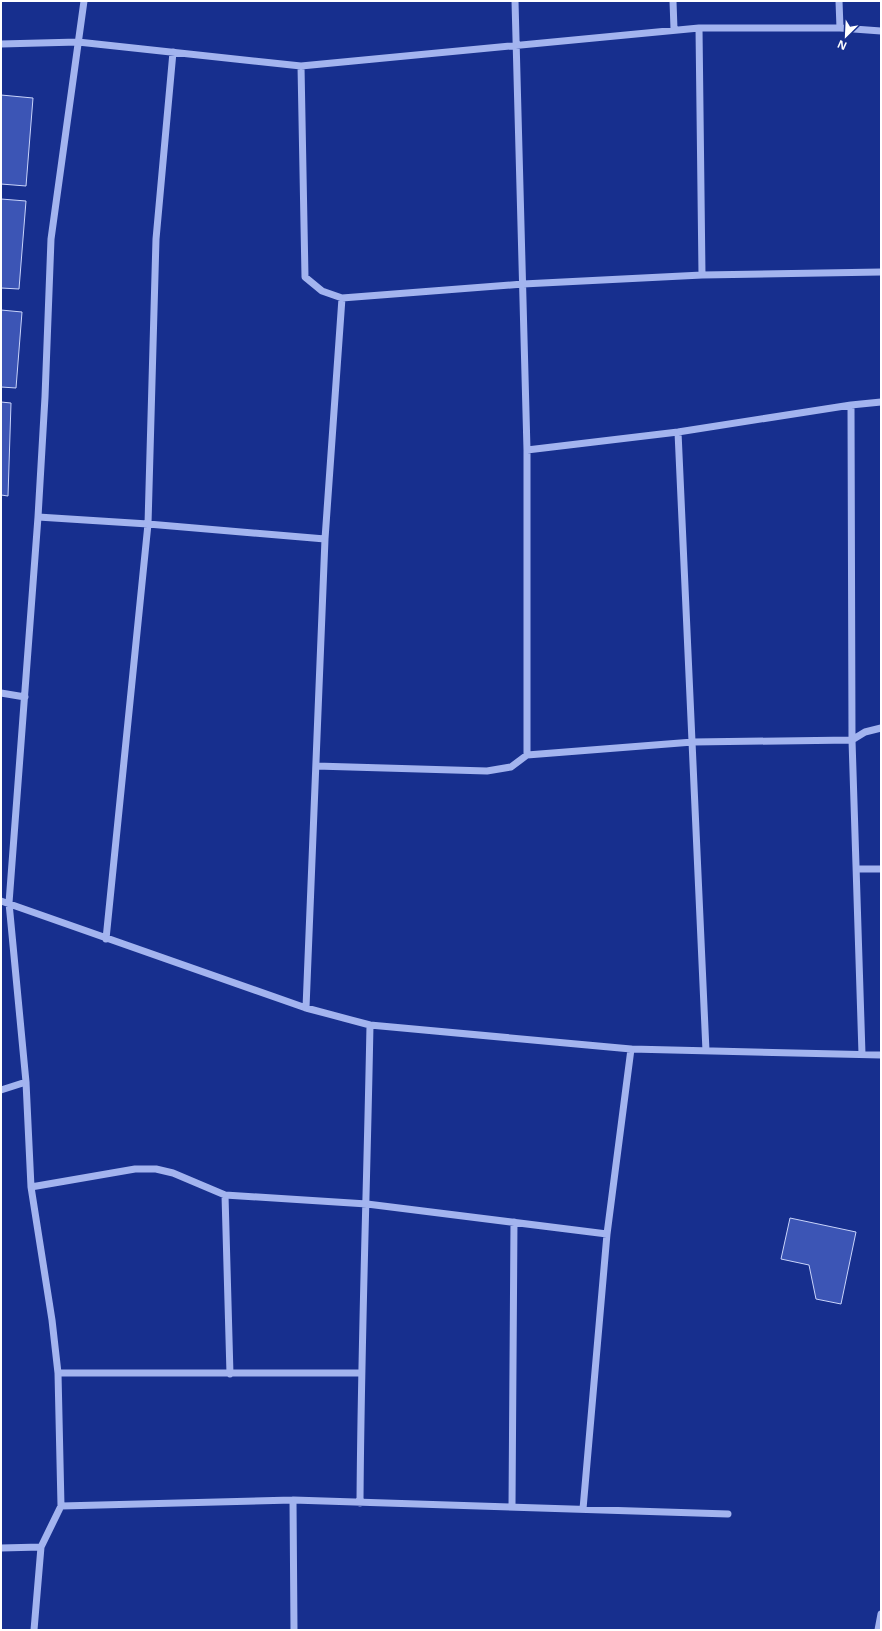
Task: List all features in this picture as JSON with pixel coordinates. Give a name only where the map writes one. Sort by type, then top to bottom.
[{"type":"street","points":[[34,1630],[41,1547],[61,1506],[58,1374],[52,1320],[31,1187],[26,1082],[5,902],[25,697],[38,517],[45,398],[51,239],[84,1]]},
{"type":"street","points":[[515,1],[527,450],[527,755]]},
{"type":"street","points":[[674,1],[674,29]]},
{"type":"street","points":[[839,1],[840,28]]},
{"type":"street","points":[[699,28],[702,275]]},
{"type":"street","points":[[1,44],[78,42],[301,66],[517,46],[674,29],[840,28],[881,31]]},
{"type":"street","points":[[106,938],[148,524],[156,239],[173,52]]},
{"type":"street","points":[[301,66],[305,278],[322,291],[342,298],[523,284],[702,275],[881,272]]},
{"type":"street","points":[[306,1008],[325,539],[342,298]]},
{"type":"street","points":[[527,450],[678,432],[851,405],[881,402]]},
{"type":"street","points":[[851,405],[852,740],[862,1054]]},
{"type":"street","points":[[678,432],[706,1051]]},
{"type":"street","points":[[38,517],[148,524],[325,539]]},
{"type":"street","points":[[1,693],[25,697]]},
{"type":"street","points":[[316,766],[487,771],[511,766],[527,755],[693,742],[852,740],[865,732],[881,728]]},
{"type":"street","points":[[857,869],[881,869]]},
{"type":"street","points":[[5,902],[306,1008],[370,1025],[631,1049],[881,1055]]},
{"type":"street","points":[[360,1503],[360,1372],[370,1025]]},
{"type":"street","points":[[583,1509],[608,1234],[631,1049]]},
{"type":"street","points":[[1,1090],[26,1082]]},
{"type":"street","points":[[31,1187],[135,1169],[156,1169],[173,1173],[225,1195],[366,1204],[608,1234]]},
{"type":"street","points":[[225,1195],[230,1374]]},
{"type":"street","points":[[512,1506],[514,1222]]},
{"type":"street","points":[[58,1374],[360,1372]]},
{"type":"street","points":[[61,1506],[294,1500],[728,1514]]},
{"type":"street","points":[[294,1500],[294,1630]]},
{"type":"street","points":[[1,1548],[41,1547]]},
{"type":"street","points":[[878,1630],[881,1614]]},
{"type":"building","points":[[1,95],[33,98],[26,186],[1,184]]},
{"type":"building","points":[[1,199],[26,201],[19,289],[1,288]]},
{"type":"building","points":[[1,310],[22,312],[16,388],[1,387]]},
{"type":"building","points":[[1,402],[11,403],[8,496],[1,495]]},
{"type":"building","points":[[790,1218],[856,1232],[841,1304],[816,1299],[809,1265],[781,1259]]}]
